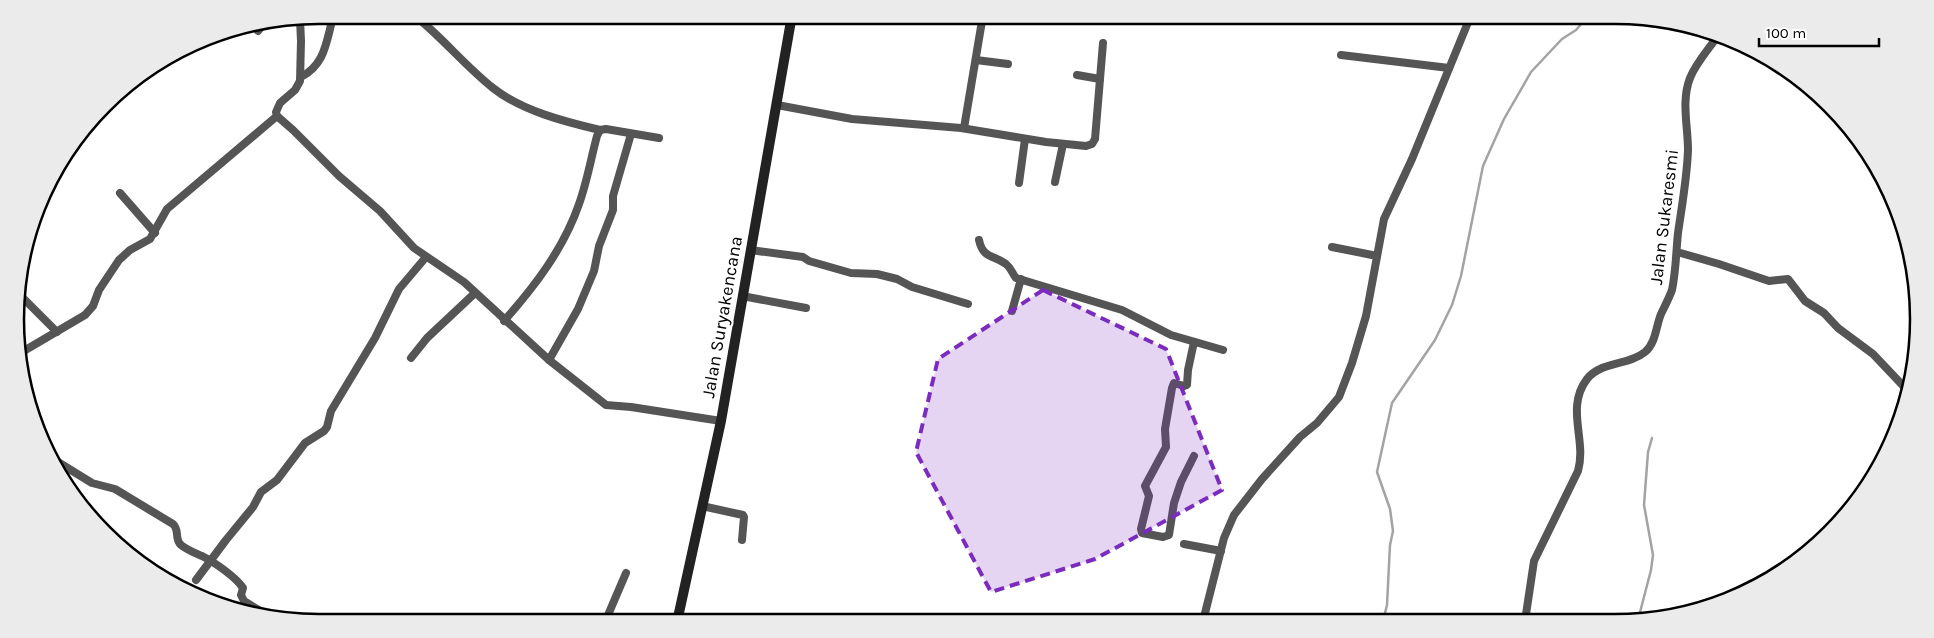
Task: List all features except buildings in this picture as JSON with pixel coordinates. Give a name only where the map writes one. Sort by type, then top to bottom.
[{"type":"street","points":[[300,24],[301,77],[297,88],[280,103],[276,112],[277,116],[335,172],[372,204],[414,248],[455,275],[549,360],[606,405],[721,420]]},
{"type":"street","points":[[301,77],[310,72],[323,55],[331,24]]},
{"type":"street","points":[[424,24],[494,89],[516,102],[566,122],[600,130],[606,129],[659,138]]},
{"type":"street","name":"Jalan Suryakencana","points":[[679,614],[721,420],[790,24]]},
{"type":"street","points":[[964,128],[982,24]]},
{"type":"street","points":[[1205,614],[1230,524],[1241,505],[1291,447],[1317,423],[1339,397],[1352,363],[1366,316],[1384,219],[1412,159],[1467,24]]},
{"type":"street","name":"Jalan Sukaresmi","points":[[1526,614],[1534,561],[1581,463],[1581,439],[1577,428],[1576,407],[1584,384],[1600,368],[1630,359],[1646,351],[1656,332],[1672,290],[1688,163],[1686,94],[1696,65],[1714,41]]},
{"type":"street","points":[[777,105],[852,119],[964,128],[1080,147],[1092,144],[1095,139],[1103,43]]},
{"type":"street","points":[[1341,54],[1449,68]]},
{"type":"street","points":[[976,60],[1008,64]]},
{"type":"street","points":[[1077,75],[1100,79]]},
{"type":"street","points":[[25,350],[78,321],[88,312],[93,306],[99,290],[122,257],[130,250],[150,239],[170,206],[277,116]]},
{"type":"street","points":[[504,321],[519,304],[559,249],[579,205],[600,130]]},
{"type":"street","points":[[549,360],[578,309],[594,271],[599,246],[612,210],[613,196],[631,134]]},
{"type":"street","points":[[1019,183],[1025,138]]},
{"type":"street","points":[[1055,182],[1063,144]]},
{"type":"street","points":[[120,193],[154,233]]},
{"type":"street","points":[[979,240],[984,252],[992,258],[1004,262],[1010,267],[1013,276],[1122,310],[1171,336],[1223,350]]},
{"type":"street","points":[[1332,247],[1376,256]]},
{"type":"street","points":[[750,250],[803,257],[809,261],[850,273],[888,276],[912,287],[968,304]]},
{"type":"street","points":[[1677,252],[1769,281],[1788,279],[1804,301],[1820,310],[1845,333],[1873,354],[1903,385]]},
{"type":"street","points":[[196,580],[253,506],[261,492],[277,480],[305,443],[327,427],[331,411],[375,338],[399,289],[426,257]]},
{"type":"street","points":[[1012,311],[1021,279]]},
{"type":"street","points":[[411,358],[427,338],[476,293]]},
{"type":"street","points":[[742,296],[806,308]]},
{"type":"street","points":[[24,300],[57,332]]},
{"type":"street","points":[[1194,342],[1187,384],[1184,386],[1174,383],[1172,388],[1165,429],[1166,446],[1145,486],[1149,496],[1141,529],[1142,533],[1163,537],[1169,535],[1174,503],[1181,482],[1194,456]]},
{"type":"street","points":[[62,464],[92,483],[115,489],[173,524],[177,529],[177,540],[182,546],[210,560],[242,585],[241,598],[254,607]]},
{"type":"street","points":[[702,506],[743,515],[742,540]]},
{"type":"street","points":[[1184,544],[1221,552]]},
{"type":"street","points":[[608,614],[626,573]]},
{"type":"highlighted area","points":[[1043,290],[1166,349],[1222,490],[1095,559],[991,592],[916,452],[938,359]]},
{"type":"waterway","points":[[1385,614],[1387,605],[1390,545],[1393,531],[1390,509],[1377,472],[1392,403],[1435,340],[1452,305],[1461,276],[1483,166],[1504,119],[1531,72],[1562,39],[1576,30],[1581,24]]},
{"type":"waterway","points":[[1640,613],[1653,555],[1644,505],[1648,452],[1652,438]]}]
